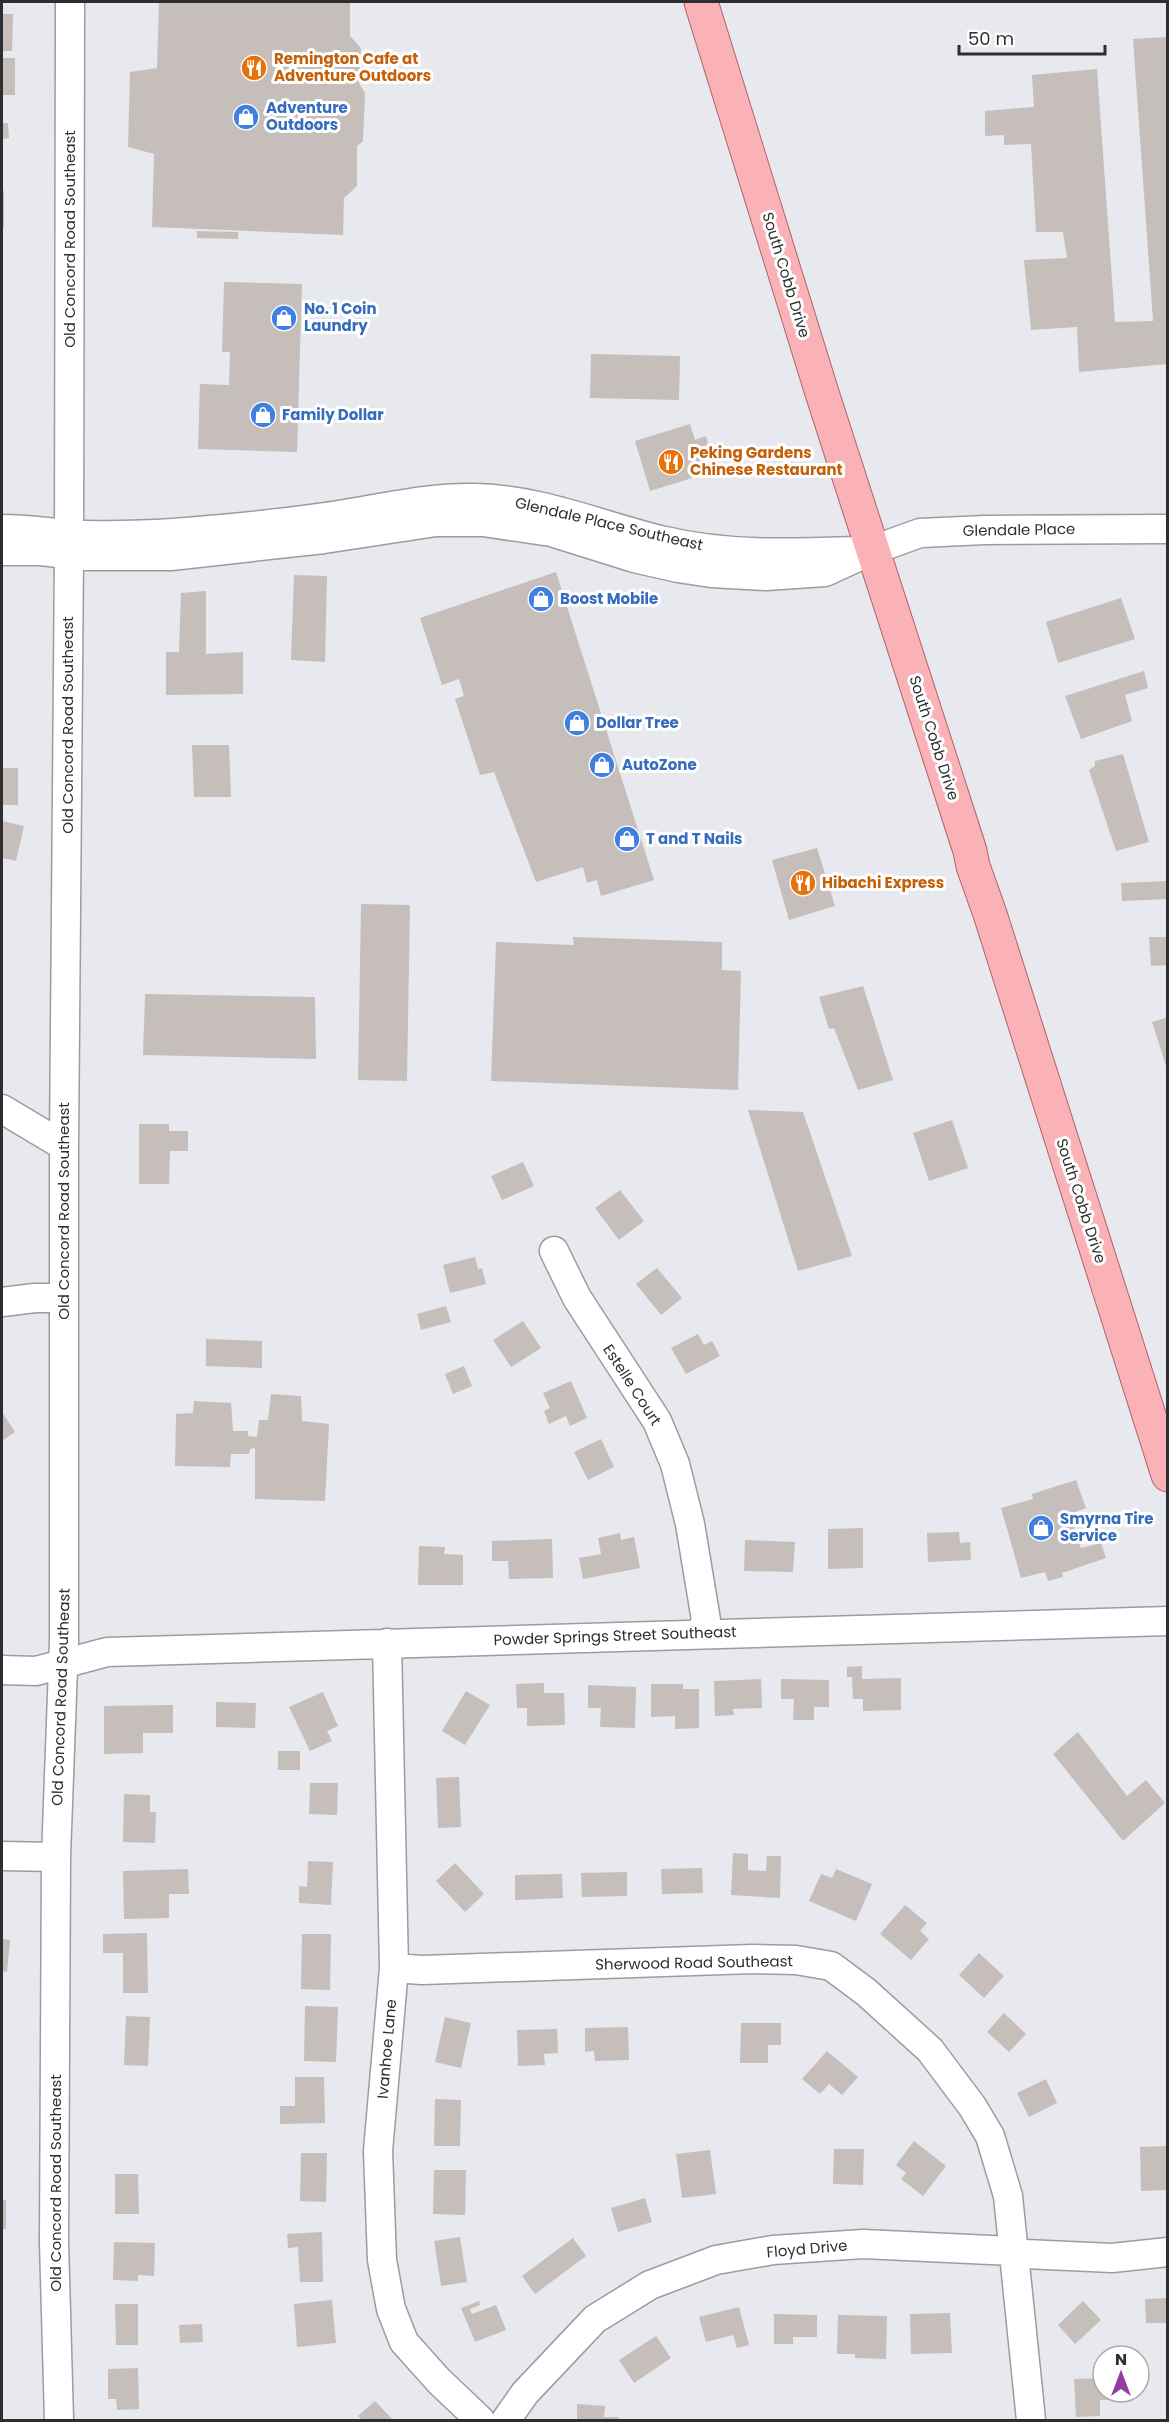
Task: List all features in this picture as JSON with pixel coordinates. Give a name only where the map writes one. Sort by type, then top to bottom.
[{"type":"main road","name":"South Cobb Drive","points":[[701,2],[1167,1474]]},
{"type":"street","name":"Old Concord Road Southeast","points":[[59,2421],[54,2242],[56,1857],[63,1663],[70,2]]},
{"type":"street","name":"Glendale Place Southeast","points":[[69,543],[87,535],[190,532],[321,518],[402,503],[475,498],[548,507],[665,541],[722,550],[790,553],[873,550]]},
{"type":"street","points":[[2,529],[39,529],[69,543]]},
{"type":"street","name":"Glendale Place","points":[[873,550],[920,533],[1167,529]]},
{"type":"street","points":[[2,551],[69,543]]},
{"type":"street","points":[[2,1109],[64,1146]]},
{"type":"street","name":"Estelle Court","points":[[554,1251],[577,1298],[657,1421],[675,1464],[690,1524],[706,1620],[701,1633]]},
{"type":"street","points":[[2,1302],[35,1298],[64,1298]]},
{"type":"street","name":"Powder Springs Street Southeast","points":[[2,1670],[36,1671],[107,1652],[1167,1621]]},
{"type":"street","name":"Ivanhoe Lane","points":[[387,1643],[394,1968],[378,2151],[384,2270],[392,2309],[404,2342],[439,2381],[480,2421]]},
{"type":"street","points":[[2,1856],[56,1857]]},
{"type":"street","name":"Sherwood Road Southeast","points":[[394,1968],[422,1970],[753,1959],[796,1960],[831,1966],[866,1992],[930,2050],[972,2106],[990,2136],[1008,2196],[1031,2421]]},
{"type":"street","name":"Floyd Drive","points":[[506,2421],[525,2394],[595,2319],[650,2285],[716,2260],[773,2250],[863,2244],[1112,2258],[1167,2252]]},
{"type":"building","name":"Adventure Outdoors","points":[[159,2],[350,2],[350,36],[361,48],[359,83],[365,93],[363,141],[357,146],[357,186],[344,198],[343,235],[152,227],[154,154],[128,147],[130,72],[157,68]]},
{"type":"building","points":[[2,14],[13,14],[12,51],[2,51]]},
{"type":"building","points":[[1168,37],[1168,364],[1079,372],[1077,327],[1031,330],[1024,260],[1067,258],[1063,232],[1036,232],[1031,144],[1004,145],[1004,135],[985,136],[985,111],[1034,107],[1032,75],[1097,69],[1115,322],[1153,321],[1133,39]]},
{"type":"building","points":[[2,58],[15,58],[15,95],[2,95]]},
{"type":"building","points":[[2,123],[8,123],[9,138],[2,139]]},
{"type":"building","points":[[2,191],[4,191],[4,227],[2,227]]},
{"type":"building","points":[[197,231],[238,232],[238,239],[197,238]]},
{"type":"building","points":[[224,282],[302,284],[297,452],[198,449],[200,384],[229,385],[230,352],[222,352]]},
{"type":"building","points":[[591,354],[680,356],[679,400],[590,398]]},
{"type":"building","name":"Peking Gardens Chinese Restaurant","points":[[690,424],[695,440],[706,436],[709,447],[698,450],[705,474],[650,491],[635,441]]},
{"type":"building","points":[[556,572],[654,880],[601,896],[597,880],[587,883],[583,867],[536,882],[494,772],[480,775],[455,699],[464,696],[459,679],[442,685],[420,618]]},
{"type":"building","points":[[294,575],[327,576],[325,662],[291,660]]},
{"type":"building","points":[[206,591],[206,654],[243,652],[243,694],[166,695],[166,652],[179,652],[181,593]]},
{"type":"building","points":[[1121,598],[1135,639],[1058,663],[1046,622]]},
{"type":"building","points":[[1144,671],[1148,688],[1125,695],[1132,721],[1081,739],[1065,696]]},
{"type":"building","points":[[192,745],[229,745],[231,797],[194,797]]},
{"type":"building","points":[[1123,754],[1149,842],[1116,851],[1089,770],[1095,766],[1095,761]]},
{"type":"building","points":[[2,768],[18,768],[18,805],[2,805]]},
{"type":"building","points":[[2,821],[24,826],[16,861],[2,858]]},
{"type":"building","name":"Hibachi Express","points":[[817,848],[835,906],[789,920],[772,860]]},
{"type":"building","points":[[1168,881],[1168,899],[1122,901],[1121,883]]},
{"type":"building","points":[[361,904],[410,905],[407,1081],[358,1080]]},
{"type":"building","points":[[573,937],[722,942],[722,970],[741,971],[738,1090],[491,1081],[496,942],[574,945]]},
{"type":"building","points":[[1149,937],[1168,937],[1168,965],[1151,966]]},
{"type":"building","points":[[863,986],[893,1080],[858,1090],[834,1028],[829,1029],[819,997]]},
{"type":"building","points":[[145,994],[315,997],[316,1059],[143,1055]]},
{"type":"building","points":[[1168,1017],[1168,1069],[1167,1069],[1152,1022]]},
{"type":"building","points":[[748,1110],[803,1112],[852,1256],[798,1271]]},
{"type":"building","points":[[952,1120],[968,1168],[929,1181],[913,1133]]},
{"type":"building","points":[[139,1124],[169,1124],[169,1131],[188,1131],[188,1151],[170,1151],[169,1184],[139,1184]]},
{"type":"building","points":[[523,1162],[534,1186],[502,1200],[491,1176]]},
{"type":"building","points":[[620,1190],[644,1221],[619,1240],[595,1208]]},
{"type":"building","points":[[475,1257],[478,1269],[482,1268],[486,1284],[450,1293],[443,1265]]},
{"type":"building","points":[[657,1268],[682,1298],[661,1315],[636,1284]]},
{"type":"building","points":[[446,1306],[451,1322],[421,1330],[417,1314]]},
{"type":"building","points":[[523,1321],[541,1348],[511,1367],[493,1340]]},
{"type":"building","points":[[698,1334],[704,1345],[712,1341],[720,1356],[686,1374],[671,1348]]},
{"type":"building","points":[[206,1339],[262,1341],[262,1368],[206,1366]]},
{"type":"building","points":[[464,1366],[472,1386],[453,1394],[445,1374]]},
{"type":"building","points":[[571,1381],[587,1418],[570,1426],[566,1416],[549,1424],[544,1411],[550,1408],[543,1393]]},
{"type":"building","points":[[271,1394],[301,1396],[302,1421],[329,1424],[325,1501],[255,1499],[255,1448],[250,1449],[249,1454],[231,1454],[230,1467],[175,1466],[176,1414],[193,1413],[194,1401],[231,1403],[233,1431],[248,1431],[248,1436],[257,1437],[259,1420],[268,1420]]},
{"type":"building","points":[[2,1412],[15,1432],[2,1441]]},
{"type":"building","points":[[601,1439],[614,1467],[588,1480],[574,1452]]},
{"type":"building","name":"Smyrna Tire Service","points":[[1076,1480],[1086,1508],[1070,1514],[1081,1548],[1101,1543],[1106,1558],[1062,1573],[1063,1577],[1048,1581],[1045,1572],[1021,1578],[1001,1508],[1033,1499],[1032,1494]]},
{"type":"building","points":[[863,1528],[863,1568],[828,1569],[828,1529]]},
{"type":"building","points":[[959,1532],[960,1543],[970,1542],[971,1560],[928,1562],[927,1533]]},
{"type":"building","points":[[620,1533],[621,1540],[634,1537],[640,1568],[583,1579],[579,1558],[601,1554],[598,1538]]},
{"type":"building","points":[[552,1539],[553,1578],[509,1579],[508,1561],[492,1561],[492,1541]]},
{"type":"building","points":[[745,1540],[795,1542],[793,1572],[744,1571]]},
{"type":"building","points":[[419,1546],[445,1547],[444,1554],[463,1555],[463,1585],[418,1585]]},
{"type":"building","points":[[862,1666],[862,1679],[901,1678],[901,1710],[863,1711],[863,1699],[853,1699],[852,1677],[847,1677],[847,1667]]},
{"type":"building","points":[[761,1679],[762,1708],[733,1709],[734,1715],[715,1716],[714,1681]]},
{"type":"building","points":[[781,1679],[829,1680],[829,1707],[814,1707],[814,1720],[793,1720],[794,1699],[781,1699]]},
{"type":"building","points":[[544,1683],[544,1693],[564,1693],[565,1725],[527,1726],[527,1708],[517,1708],[516,1684]]},
{"type":"building","points":[[651,1684],[683,1684],[683,1689],[699,1689],[699,1728],[675,1729],[675,1716],[651,1717]]},
{"type":"building","points":[[588,1685],[636,1687],[635,1728],[600,1727],[601,1708],[588,1708]]},
{"type":"building","points":[[466,1691],[490,1705],[465,1745],[442,1731]]},
{"type":"building","points":[[323,1692],[338,1726],[327,1731],[332,1741],[310,1751],[289,1707]]},
{"type":"building","points":[[216,1702],[256,1703],[255,1728],[216,1727]]},
{"type":"building","points":[[173,1705],[173,1733],[143,1733],[143,1753],[104,1754],[104,1706]]},
{"type":"building","points":[[1078,1732],[1127,1796],[1146,1780],[1165,1803],[1123,1841],[1053,1754]]},
{"type":"building","points":[[278,1751],[300,1751],[300,1770],[278,1770]]},
{"type":"building","points":[[459,1777],[461,1827],[438,1828],[436,1778]]},
{"type":"building","points":[[310,1783],[338,1783],[337,1815],[309,1814]]},
{"type":"building","points":[[124,1794],[150,1795],[150,1812],[156,1812],[155,1843],[123,1842]]},
{"type":"building","points":[[733,1853],[748,1854],[748,1870],[766,1871],[767,1856],[781,1856],[780,1898],[731,1895]]},
{"type":"building","points":[[308,1861],[333,1862],[331,1905],[299,1903],[299,1886],[307,1887]]},
{"type":"building","points":[[455,1863],[484,1894],[465,1912],[436,1881]]},
{"type":"building","points":[[702,1868],[703,1893],[662,1894],[661,1869]]},
{"type":"building","points":[[188,1869],[189,1894],[169,1894],[169,1918],[124,1919],[123,1871]]},
{"type":"building","points":[[836,1869],[872,1884],[856,1921],[809,1901],[821,1874],[832,1878]]},
{"type":"building","points":[[627,1872],[627,1896],[582,1897],[581,1873]]},
{"type":"building","points":[[562,1874],[563,1898],[515,1900],[515,1875]]},
{"type":"building","points":[[905,1905],[927,1923],[920,1931],[929,1939],[911,1960],[880,1934]]},
{"type":"building","points":[[147,1933],[148,1993],[123,1993],[123,1953],[103,1953],[103,1934]]},
{"type":"building","points":[[302,1934],[331,1934],[330,1990],[301,1989]]},
{"type":"building","points":[[2,1939],[10,1940],[7,1972],[2,1971]]},
{"type":"building","points":[[979,1953],[1004,1976],[984,1998],[959,1975]]},
{"type":"building","points":[[305,2006],[338,2007],[336,2062],[304,2061]]},
{"type":"building","points":[[1004,2013],[1026,2034],[1009,2052],[987,2032]]},
{"type":"building","points":[[126,2016],[150,2017],[148,2066],[124,2065]]},
{"type":"building","points":[[445,2017],[471,2023],[461,2068],[435,2062]]},
{"type":"building","points":[[741,2023],[781,2023],[781,2045],[768,2045],[768,2063],[740,2063]]},
{"type":"building","points":[[628,2027],[629,2060],[595,2061],[594,2051],[585,2052],[585,2028]]},
{"type":"building","points":[[557,2029],[558,2053],[544,2054],[545,2065],[518,2066],[517,2030]]},
{"type":"building","points":[[827,2051],[858,2077],[842,2095],[829,2084],[820,2094],[802,2079]]},
{"type":"building","points":[[295,2077],[324,2077],[325,2123],[280,2124],[280,2106],[295,2106]]},
{"type":"building","points":[[1046,2079],[1057,2103],[1029,2117],[1017,2093]]},
{"type":"building","points":[[435,2099],[461,2100],[460,2146],[434,2146]]},
{"type":"building","points":[[914,2141],[946,2166],[923,2196],[901,2179],[906,2173],[896,2165]]},
{"type":"building","points":[[1167,2146],[1168,2190],[1141,2191],[1140,2147]]},
{"type":"building","points":[[834,2149],[864,2149],[863,2185],[833,2184]]},
{"type":"building","points":[[710,2150],[716,2194],[682,2198],[676,2154]]},
{"type":"building","points":[[301,2153],[327,2153],[326,2202],[300,2201]]},
{"type":"building","points":[[434,2170],[466,2170],[465,2215],[433,2214]]},
{"type":"building","points":[[115,2174],[138,2174],[139,2214],[115,2214]]},
{"type":"building","points":[[645,2198],[652,2222],[618,2232],[611,2208]]},
{"type":"building","points":[[2,2200],[6,2200],[6,2229],[2,2229]]},
{"type":"building","points":[[322,2232],[323,2282],[300,2282],[298,2247],[288,2248],[287,2234]]},
{"type":"building","points":[[460,2237],[467,2282],[441,2286],[434,2241]]},
{"type":"building","points":[[573,2238],[586,2256],[535,2294],[522,2276]]},
{"type":"building","points":[[114,2242],[155,2243],[154,2276],[138,2275],[138,2281],[113,2280]]},
{"type":"building","points":[[1168,2298],[1168,2323],[1146,2323],[1145,2299]]},
{"type":"building","points":[[332,2300],[336,2343],[297,2347],[294,2304]]},
{"type":"building","points":[[479,2301],[480,2305],[470,2309],[472,2314],[496,2305],[506,2330],[475,2342],[461,2308]]},
{"type":"building","points":[[1083,2301],[1101,2320],[1075,2344],[1058,2325]]},
{"type":"building","points":[[115,2304],[138,2304],[138,2345],[116,2345]]},
{"type":"building","points":[[739,2307],[749,2345],[737,2348],[733,2335],[706,2342],[699,2317]]},
{"type":"building","points":[[950,2313],[952,2353],[911,2354],[910,2314]]},
{"type":"building","points":[[774,2314],[817,2315],[817,2337],[793,2337],[793,2344],[774,2344]]},
{"type":"building","points":[[838,2315],[887,2316],[886,2359],[855,2358],[855,2354],[837,2354]]},
{"type":"building","points":[[202,2324],[203,2342],[180,2343],[179,2325]]},
{"type":"building","points":[[656,2336],[671,2358],[634,2383],[619,2360]]},
{"type":"building","points":[[138,2368],[139,2409],[117,2410],[116,2399],[108,2399],[108,2369]]},
{"type":"building","points":[[1091,2378],[1091,2404],[1100,2404],[1100,2416],[1076,2417],[1074,2379]]},
{"type":"building","points":[[375,2401],[393,2420],[362,2420],[358,2416]]},
{"type":"building","points":[[577,2404],[605,2406],[604,2417],[619,2417],[619,2420],[577,2420]]},
{"type":"place","name":"Remington Cafe at Adventure Outdoors","points":[[254,68]]},
{"type":"place","name":"Adventure Outdoors","points":[[246,117]]},
{"type":"place","name":"No. 1 Coin Laundry","points":[[284,318]]},
{"type":"place","name":"Family Dollar","points":[[263,415]]},
{"type":"place","name":"Peking Gardens Chinese Restaurant","points":[[671,462]]},
{"type":"place","name":"Boost Mobile","points":[[541,599]]},
{"type":"place","name":"Dollar Tree","points":[[577,723]]},
{"type":"place","name":"AutoZone","points":[[602,765]]},
{"type":"place","name":"T and T Nails","points":[[627,839]]},
{"type":"place","name":"Hibachi Express","points":[[803,883]]},
{"type":"place","name":"Smyrna Tire Service","points":[[1041,1528]]}]
